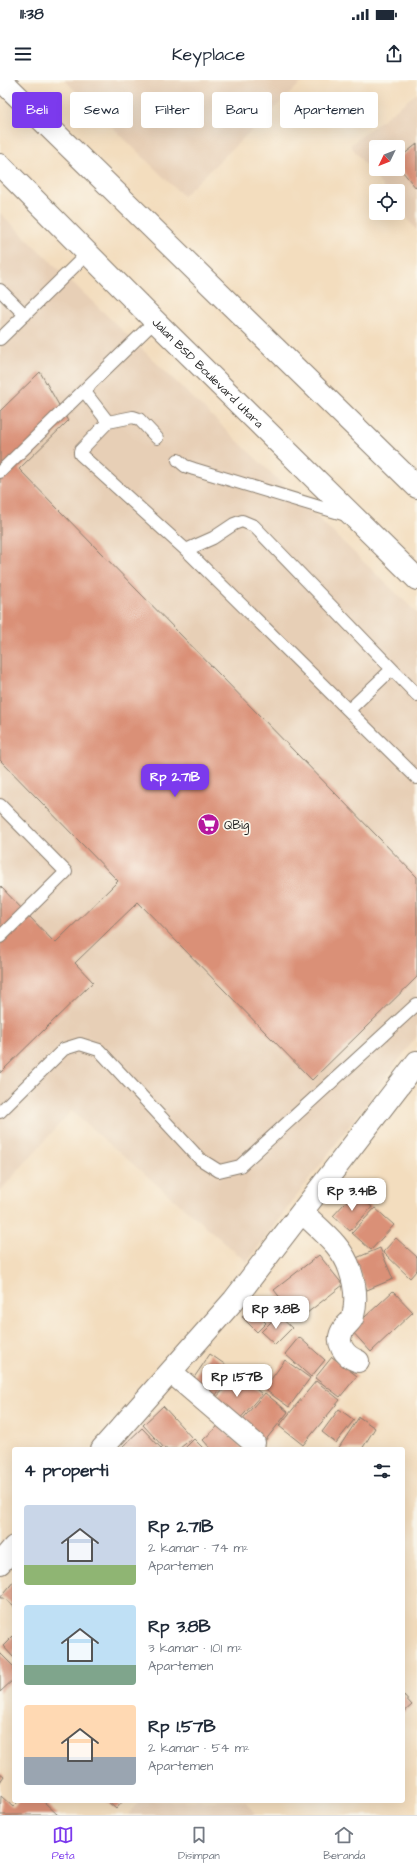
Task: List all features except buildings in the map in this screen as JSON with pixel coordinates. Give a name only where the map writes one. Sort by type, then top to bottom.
[{"type":"main road","points":[[1,80],[417,487]]},
{"type":"main road","name":"Jalan BSD Boulevard Utara","points":[[0,165],[155,321],[417,579]]},
{"type":"main road","points":[[104,1447],[234,1300],[417,1062]]},
{"type":"main road","points":[[302,1212],[334,1242],[350,1268],[355,1296],[353,1316],[341,1334],[340,1342],[346,1355],[358,1361]]},
{"type":"main road","points":[[171,1372],[254,1443]]},
{"type":"main road","points":[[0,1563],[12,1549]]},
{"type":"lane","points":[[0,339],[88,253]]},
{"type":"lane","points":[[0,290],[25,315]]},
{"type":"lane","points":[[0,472],[155,321]]},
{"type":"lane","points":[[89,386],[86,392],[88,396],[108,422]]},
{"type":"lane","points":[[157,438],[139,419],[133,416],[108,422],[80,451],[80,454],[186,550],[417,778]]},
{"type":"lane","points":[[178,460],[185,466],[194,469],[355,517]]},
{"type":"lane","points":[[186,550],[213,538],[234,524],[242,521],[254,526],[417,695]]},
{"type":"lane","points":[[349,710],[392,669]]},
{"type":"lane","points":[[0,805],[66,872],[0,937]]},
{"type":"lane","points":[[0,1112],[64,1049],[80,1044],[98,1050],[200,1158],[219,1171],[240,1166],[417,1004]]},
{"type":"shaded area","points":[[64,80],[304,80],[291,92],[280,92],[280,103],[272,111],[272,92],[212,92],[212,128],[254,128],[183,196],[113,128],[133,128],[133,92],[76,92]]},
{"type":"shaded area","points":[[417,93],[417,231],[405,216],[405,184],[381,184],[374,176],[405,176],[405,140],[369,140],[369,169],[350,145],[372,128],[378,128],[378,123]]},
{"type":"shaded area","name":"QBig","points":[[0,213],[417,613],[417,1036],[247,1262],[71,1111],[0,1191]]},
{"type":"shaded area","points":[[138,1803],[247,1803],[256,1815],[128,1815]]},
{"type":"place","name":"QBig","points":[[208,825]]}]
